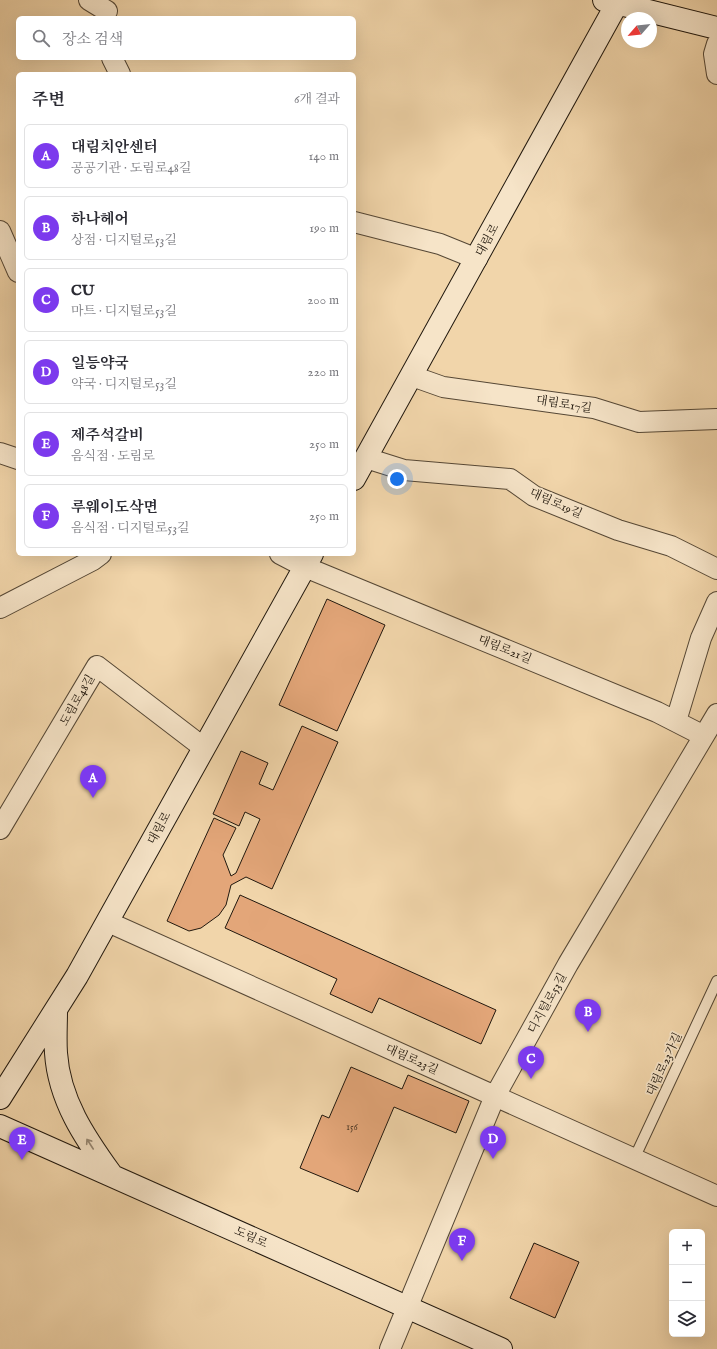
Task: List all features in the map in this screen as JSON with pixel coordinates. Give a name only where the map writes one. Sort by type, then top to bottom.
[{"type":"street","points":[[89,0],[110,10]]},
{"type":"street","points":[[613,1],[717,28]]},
{"type":"street","name":"대림로","points":[[356,476],[477,259],[613,1]]},
{"type":"street","points":[[717,44],[714,54],[717,74]]},
{"type":"street","points":[[113,60],[119,72]]},
{"type":"street","points":[[356,223],[440,244],[477,259]]},
{"type":"street","points":[[0,231],[16,267]]},
{"type":"street","name":"대림로17길","points":[[412,376],[443,387],[594,408],[639,422],[717,419]]},
{"type":"street","points":[[0,453],[16,459]]},
{"type":"street","name":"대림로19길","points":[[366,458],[404,470],[510,479],[534,496],[618,530],[671,546],[717,569]]},
{"type":"street","points":[[0,608],[93,560],[98,556]]},
{"type":"street","name":"대림로21길","points":[[289,556],[308,560],[676,721],[704,736]]},
{"type":"street","name":"대림로","points":[[0,1098],[56,1010],[108,922],[308,560]]},
{"type":"street","points":[[676,721],[701,638],[717,602]]},
{"type":"street","name":"도림로48길","points":[[0,829],[96,666],[204,748]]},
{"type":"street","name":"디지털로53길","points":[[390,1349],[495,1096],[568,964],[717,714]]},
{"type":"street","name":"대림로23길","points":[[108,922],[717,1196]]},
{"type":"street","points":[[56,1010],[56,1054],[64,1093],[80,1128],[112,1175]]},
{"type":"street","name":"도림로","points":[[0,1126],[501,1349]]},
{"type":"lane","name":"대림로23가길","points":[[634,1159],[717,981]]},
{"type":"building","points":[[327,599],[385,625],[337,731],[279,705]]},
{"type":"building","points":[[302,726],[338,742],[272,889],[246,877],[231,885],[226,905],[219,915],[201,928],[189,931],[167,921],[214,818],[236,828],[223,855],[231,876],[236,873],[260,819],[245,812],[239,826],[213,814],[241,751],[268,763],[259,784],[273,790]]},
{"type":"building","points":[[240,895],[496,1010],[481,1044],[379,998],[372,1013],[330,994],[337,979],[225,928]]},
{"type":"building","points":[[351,1067],[402,1089],[408,1075],[469,1101],[456,1133],[394,1107],[358,1192],[300,1168],[322,1115],[329,1118]]},
{"type":"building","points":[[534,1243],[579,1262],[555,1318],[510,1298]]},
{"type":"place","name":"대림치안센터","points":[[93,798]]},
{"type":"place","name":"하나헤어","points":[[588,1032]]},
{"type":"place","name":"CU","points":[[531,1079]]},
{"type":"place","name":"일등약국","points":[[493,1159]]},
{"type":"place","name":"제주석갈비","points":[[22,1160]]},
{"type":"place","name":"루웨이도삭면","points":[[462,1261]]}]
